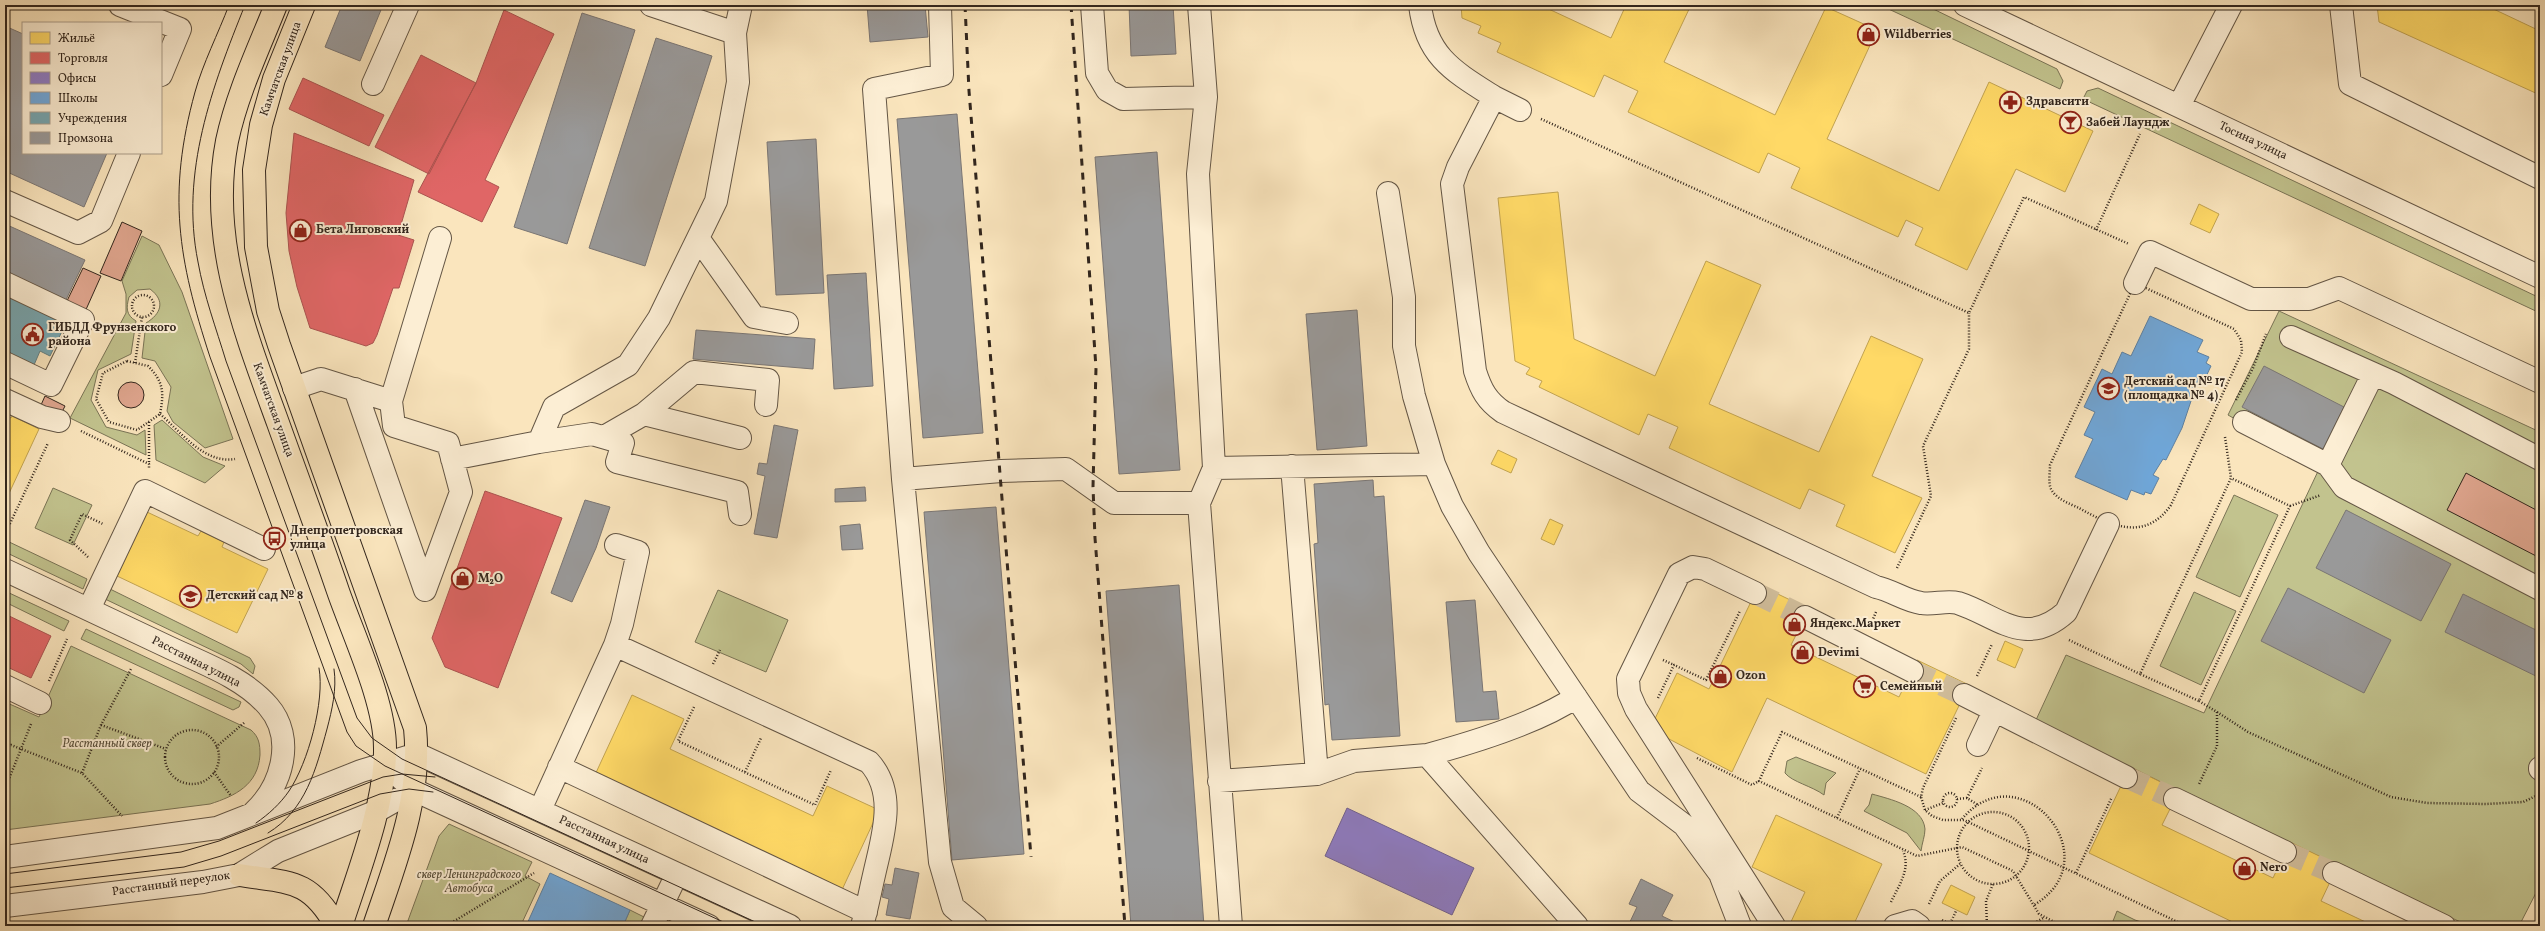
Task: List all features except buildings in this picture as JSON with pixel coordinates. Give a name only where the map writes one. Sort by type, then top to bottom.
[{"type":"main road","name":"Камчатская улица","points":[[276,5],[238,100],[228,141],[222,214],[226,256],[232,288],[254,357],[382,716],[385,764],[375,812]]},
{"type":"main road","name":"Камчатская улица","points":[[304,5],[266,105],[256,147],[254,189],[256,247],[273,325],[294,388],[410,710],[415,728],[417,754]]},
{"type":"main road","points":[[374,926],[404,833],[414,790],[417,754]]},
{"type":"main road","points":[[341,926],[375,812]]},
{"type":"main road","points":[[239,875],[296,884],[319,900],[336,926]]},
{"type":"street","points":[[120,5],[180,29],[162,72]]},
{"type":"street","points":[[373,84],[408,5]]},
{"type":"street","points":[[651,5],[734,33]]},
{"type":"street","points":[[539,442],[554,407],[628,365],[659,318],[716,201],[737,89],[734,33],[741,5]]},
{"type":"street","points":[[940,5],[942,75],[874,89],[903,479],[940,862],[953,907],[976,926]]},
{"type":"street","points":[[1092,5],[1097,73],[1107,90],[1123,99],[1206,97]]},
{"type":"street","points":[[1199,5],[1206,97],[1198,174],[1214,468],[1199,503],[1231,926]]},
{"type":"street","points":[[1420,5],[1427,40],[1442,59],[1465,79],[1494,97],[1520,110]]},
{"type":"street","name":"Тосина улица","points":[[1966,5],[2540,277]]},
{"type":"street","points":[[2180,106],[2231,5]]},
{"type":"street","points":[[2341,5],[2350,84],[2540,178]]},
{"type":"street","points":[[1494,97],[1458,166],[1452,184],[1475,372],[1480,388],[1489,402],[1502,412],[1876,587],[1887,589],[1920,603],[1957,603],[2015,629],[2028,630],[2041,626],[2057,620],[2066,612],[2108,524]]},
{"type":"street","points":[[5,200],[78,233],[100,221],[129,154]]},
{"type":"street","points":[[1388,193],[1404,297],[1404,346],[1414,396],[1434,464],[1452,506],[1479,554],[1639,791],[1684,825],[1720,874],[1740,926]]},
{"type":"street","points":[[355,389],[425,590],[461,492],[448,444],[394,426],[391,400],[440,238]]},
{"type":"street","points":[[698,238],[754,317],[787,323]]},
{"type":"street","points":[[2135,283],[2150,252],[2251,299],[2309,299],[2339,288],[2540,382]]},
{"type":"street","points":[[5,283],[82,320],[51,385],[5,363]]},
{"type":"street","points":[[2291,337],[2372,374],[2540,459]]},
{"type":"street","points":[[604,437],[644,414],[694,372],[768,380],[766,405]]},
{"type":"street","points":[[2328,465],[2372,374]]},
{"type":"street","points":[[294,388],[321,379],[391,400]]},
{"type":"street","points":[[5,400],[42,417],[59,421]]},
{"type":"street","points":[[644,414],[740,438]]},
{"type":"street","points":[[2244,422],[2328,465],[2344,487],[2540,589]]},
{"type":"street","points":[[452,460],[539,442],[592,434],[623,443],[617,462],[737,492],[740,514]]},
{"type":"street","points":[[1214,468],[1434,464]]},
{"type":"street","points":[[1292,466],[1317,774]]},
{"type":"street","points":[[903,479],[1001,471],[1066,469],[1114,503],[1199,503]]},
{"type":"street","points":[[89,609],[145,491],[264,549]]},
{"type":"street","points":[[540,810],[615,645],[622,624],[638,552],[616,545]]},
{"type":"street","points":[[1752,592],[1705,568],[1693,567],[1679,574],[1628,679],[1629,693],[1636,709],[1774,926]]},
{"type":"street","name":"Расстанная улица","points":[[5,570],[232,677],[268,706],[281,731],[281,769],[272,791],[247,818]]},
{"type":"street","points":[[1805,617],[1912,670]]},
{"type":"street","points":[[559,767],[864,919],[885,825],[886,807],[877,771],[869,762],[615,645]]},
{"type":"street","points":[[5,686],[40,703]]},
{"type":"street","points":[[1965,696],[2126,777]]},
{"type":"street","points":[[1219,781],[1317,774],[1354,761],[1427,755],[1467,744],[1560,708],[1576,698]]},
{"type":"street","points":[[1978,745],[1994,711]]},
{"type":"street","points":[[5,857],[203,831],[247,818],[361,771],[417,754]]},
{"type":"street","name":"Расстанная улица","points":[[417,754],[790,926]]},
{"type":"street","points":[[1427,755],[1577,926]]},
{"type":"street","points":[[385,764],[414,790],[709,926]]},
{"type":"street","name":"Расстанный переулок","points":[[5,906],[204,882],[239,875],[278,851],[375,812],[414,790]]},
{"type":"street","points":[[2181,802],[2285,852]]},
{"type":"street","points":[[652,926],[677,874]]},
{"type":"street","points":[[2334,874],[2444,926]]},
{"type":"street","points":[[1895,926],[1925,918]]},
{"type":"path","points":[[1520,110],[1969,313]]},
{"type":"path","points":[[2096,230],[2140,134]]},
{"type":"path","points":[[1902,557],[1931,496],[1923,446],[1969,348],[1969,313],[2024,197],[2096,230],[2150,252]]},
{"type":"path","points":[[2135,283],[2234,329],[2241,340],[2242,352],[2171,506],[2162,518],[2147,525],[2120,528],[2108,524],[2058,497],[2051,490],[2050,465],[2135,283]]},
{"type":"path","points":[[143,294],[150,297],[155,307],[152,314],[142,317],[135,314],[132,307],[136,297],[143,294]]},
{"type":"path","points":[[2233,403],[2253,368],[2268,327],[2269,320],[2251,299]]},
{"type":"path","points":[[135,363],[142,317]]},
{"type":"path","points":[[127,361],[135,363],[148,366],[163,386],[164,396],[160,414],[137,430],[109,422],[96,399],[102,374],[127,361]]},
{"type":"path","points":[[160,414],[207,455],[228,460],[235,459]]},
{"type":"path","points":[[6,532],[59,421],[149,464]]},
{"type":"path","points":[[145,491],[149,464],[149,422]]},
{"type":"path","points":[[2140,674],[2231,478],[2225,434]]},
{"type":"path","points":[[2231,478],[2290,506],[2344,487]]},
{"type":"path","points":[[2199,700],[2290,506]]},
{"type":"path","points":[[103,578],[95,564],[70,540],[82,514],[124,534]]},
{"type":"path","points":[[1872,651],[1878,639],[1867,632],[1887,589]]},
{"type":"path","points":[[1657,700],[1674,665],[1706,680],[1752,592]]},
{"type":"path","points":[[1965,696],[2001,623]]},
{"type":"path","points":[[2041,626],[2140,674],[2199,700],[2248,732],[2391,797],[2427,803],[2486,804],[2523,802],[2540,794]]},
{"type":"path","points":[[82,773],[102,725],[131,669]]},
{"type":"path","points":[[704,686],[678,741],[745,772],[815,804],[841,749]]},
{"type":"path","points":[[2181,802],[2206,773],[2217,746],[2217,712]]},
{"type":"path","points":[[745,772],[771,717]]},
{"type":"path","points":[[216,747],[245,722]]},
{"type":"path","points":[[102,725],[166,749]]},
{"type":"path","points":[[190,730],[206,734],[216,747],[218,760],[214,772],[202,782],[195,784],[180,781],[169,771],[166,764],[166,749],[176,736],[190,730]]},
{"type":"path","points":[[1723,771],[1752,785],[1759,781],[1782,732],[1921,797]]},
{"type":"path","points":[[1949,733],[1923,788],[1921,797],[1926,810],[1938,819],[1962,819],[2186,926]]},
{"type":"path","points":[[5,747],[11,746],[82,773],[126,820]]},
{"type":"path","points":[[1967,798],[1982,768]]},
{"type":"path","points":[[1837,818],[1860,769]]},
{"type":"path","points":[[214,772],[232,798]]},
{"type":"path","points":[[1759,781],[1903,850],[1921,856],[1957,847],[1969,850],[2013,871],[2017,875],[2034,905],[2044,917],[2062,926]]},
{"type":"path","points":[[1943,803],[1943,799],[1949,793],[1953,794],[1957,798],[1967,798],[1978,805]]},
{"type":"path","points":[[1962,819],[1978,805],[2002,797],[2018,798],[2039,808],[2050,816],[2061,836],[2063,867],[2054,886],[2045,897],[2034,905]]},
{"type":"path","points":[[1926,810],[1943,803],[1951,807],[1955,805],[1957,798]]},
{"type":"path","points":[[2076,873],[2106,808]]},
{"type":"path","points":[[1988,812],[2010,817],[2019,824],[2025,833],[2028,850],[2024,866],[2017,875],[2008,881],[1993,884],[1975,880],[1966,873],[1960,864],[1957,847],[1961,831],[1968,822],[1977,816],[1988,812]]},
{"type":"path","points":[[1897,890],[1907,864],[1903,850]]},
{"type":"path","points":[[1925,918],[1929,903],[1936,887],[1960,864]]},
{"type":"path","points":[[446,926],[534,874],[537,868]]},
{"type":"path","points":[[1986,926],[1986,901],[1993,884]]},
{"type":"path","points":[[1950,925],[1956,911]]},
{"type":"path","points":[[2029,926],[2044,917]]},
{"type":"path","points":[[1940,919],[1954,926]]},
{"type":"green space","points":[[1880,5],[1925,5],[2057,69],[2063,81],[2060,89]]},
{"type":"green space","points":[[2098,88],[2540,298],[2540,313],[2083,99],[2087,91]]},
{"type":"green space","points":[[142,236],[159,245],[182,292],[233,439],[205,448],[173,422],[167,411],[171,387],[155,361],[142,358],[146,323],[155,316],[160,307],[158,298],[150,289],[137,290],[129,297],[127,305],[128,311],[130,316],[136,321],[131,354],[98,370],[91,400],[106,427],[137,435],[145,430],[146,455],[70,418],[126,313],[126,294],[122,281]]},
{"type":"green space","points":[[2279,311],[2540,432],[2540,885],[2519,926],[2469,926],[2179,791],[2036,720],[2066,655],[2204,713],[2320,467],[2228,415]]},
{"type":"green space","points":[[162,420],[203,457],[225,466],[205,483],[156,460],[154,425]]},
{"type":"green space","points":[[53,488],[92,505],[73,545],[35,528]]},
{"type":"green space","points":[[2234,495],[2278,515],[2240,597],[2196,577]]},
{"type":"green space","points":[[5,540],[87,579],[83,589],[5,552]]},
{"type":"green space","points":[[110,589],[250,658],[255,666],[253,674],[241,664],[105,599]]},
{"type":"green space","points":[[718,590],[788,620],[766,672],[695,642]]},
{"type":"green space","points":[[5,591],[69,621],[64,631],[5,602]]},
{"type":"green space","points":[[2194,592],[2236,611],[2201,685],[2160,666]]},
{"type":"green space","points":[[86,629],[241,702],[239,707],[233,710],[81,639]]},
{"type":"green space","name":"Расстанный сквер","points":[[71,646],[251,730],[256,735],[260,747],[260,755],[255,774],[250,782],[236,793],[210,804],[5,830],[5,702],[39,717]]},
{"type":"green space","points":[[1796,757],[1836,773],[1826,783],[1824,795],[1792,779],[1785,773],[1787,761]]},
{"type":"green space","points":[[1872,794],[1896,801],[1912,809],[1918,815],[1923,821],[1925,829],[1921,851],[1907,833],[1864,811],[1869,805]]},
{"type":"green space","name":"сквер Ленинградского Автобуса","points":[[449,824],[532,862],[525,876],[540,884],[521,925],[523,926],[406,926],[439,836]]},
{"type":"green space","points":[[630,910],[646,918],[643,926],[623,926]]},
{"type":"green space","points":[[2117,911],[2135,920],[2154,926],[2111,926]]},
{"type":"tunnel","points":[[1755,593],[1805,617]]},
{"type":"tunnel","points":[[1912,671],[1964,695]]},
{"type":"tunnel","points":[[2126,777],[2175,799]]},
{"type":"tunnel","points":[[2285,852],[2334,873]]},
{"type":"tram line","points":[[229,5],[198,81],[186,129],[181,163],[179,195],[180,226],[184,257],[190,289],[210,357],[347,732],[356,746],[385,766],[732,926]]},
{"type":"tram line","points":[[245,5],[221,67],[202,130],[196,163],[193,195],[193,228],[198,262],[207,300],[226,361],[357,718],[372,738],[402,759],[764,926]]},
{"type":"tram line","points":[[256,823],[286,796],[303,765],[313,731],[320,697],[319,668]]},
{"type":"tram line","points":[[268,833],[281,824],[292,813],[308,787],[314,773],[332,707],[335,684],[334,669]]},
{"type":"tram line","points":[[5,874],[181,852],[219,841],[383,777],[402,774],[435,777]]},
{"type":"tram line","points":[[5,888],[184,867],[221,856],[380,794],[409,789],[433,792]]},
{"type":"railway","points":[[965,5],[969,91],[1031,857]]},
{"type":"railway","points":[[1071,5],[1096,368],[1093,487],[1095,538],[1125,926]]},
{"type":"place","name":"Wildberries","points":[[1869,35]]},
{"type":"place","name":"Здравсити","points":[[2010,102]]},
{"type":"place","name":"Забей Лаундж","points":[[2070,123]]},
{"type":"place","name":"Бета Лиговский","points":[[300,230]]},
{"type":"place","name":"ГИБДД Фрунзенского района","points":[[33,335]]},
{"type":"place","name":"Детский сад № 17 (площадка № 4)","points":[[2108,389]]},
{"type":"place","name":"Днепропетровская улица","points":[[274,538]]},
{"type":"place","name":"М₂O","points":[[462,579]]},
{"type":"place","name":"Детский сад № 8","points":[[191,596]]},
{"type":"place","name":"Яндекс.Маркет","points":[[1794,624]]},
{"type":"place","name":"Devimi","points":[[1803,653]]},
{"type":"place","name":"Ozon","points":[[1720,676]]},
{"type":"place","name":"Семейный","points":[[1864,687]]},
{"type":"place","name":"Nero","points":[[2244,868]]}]
